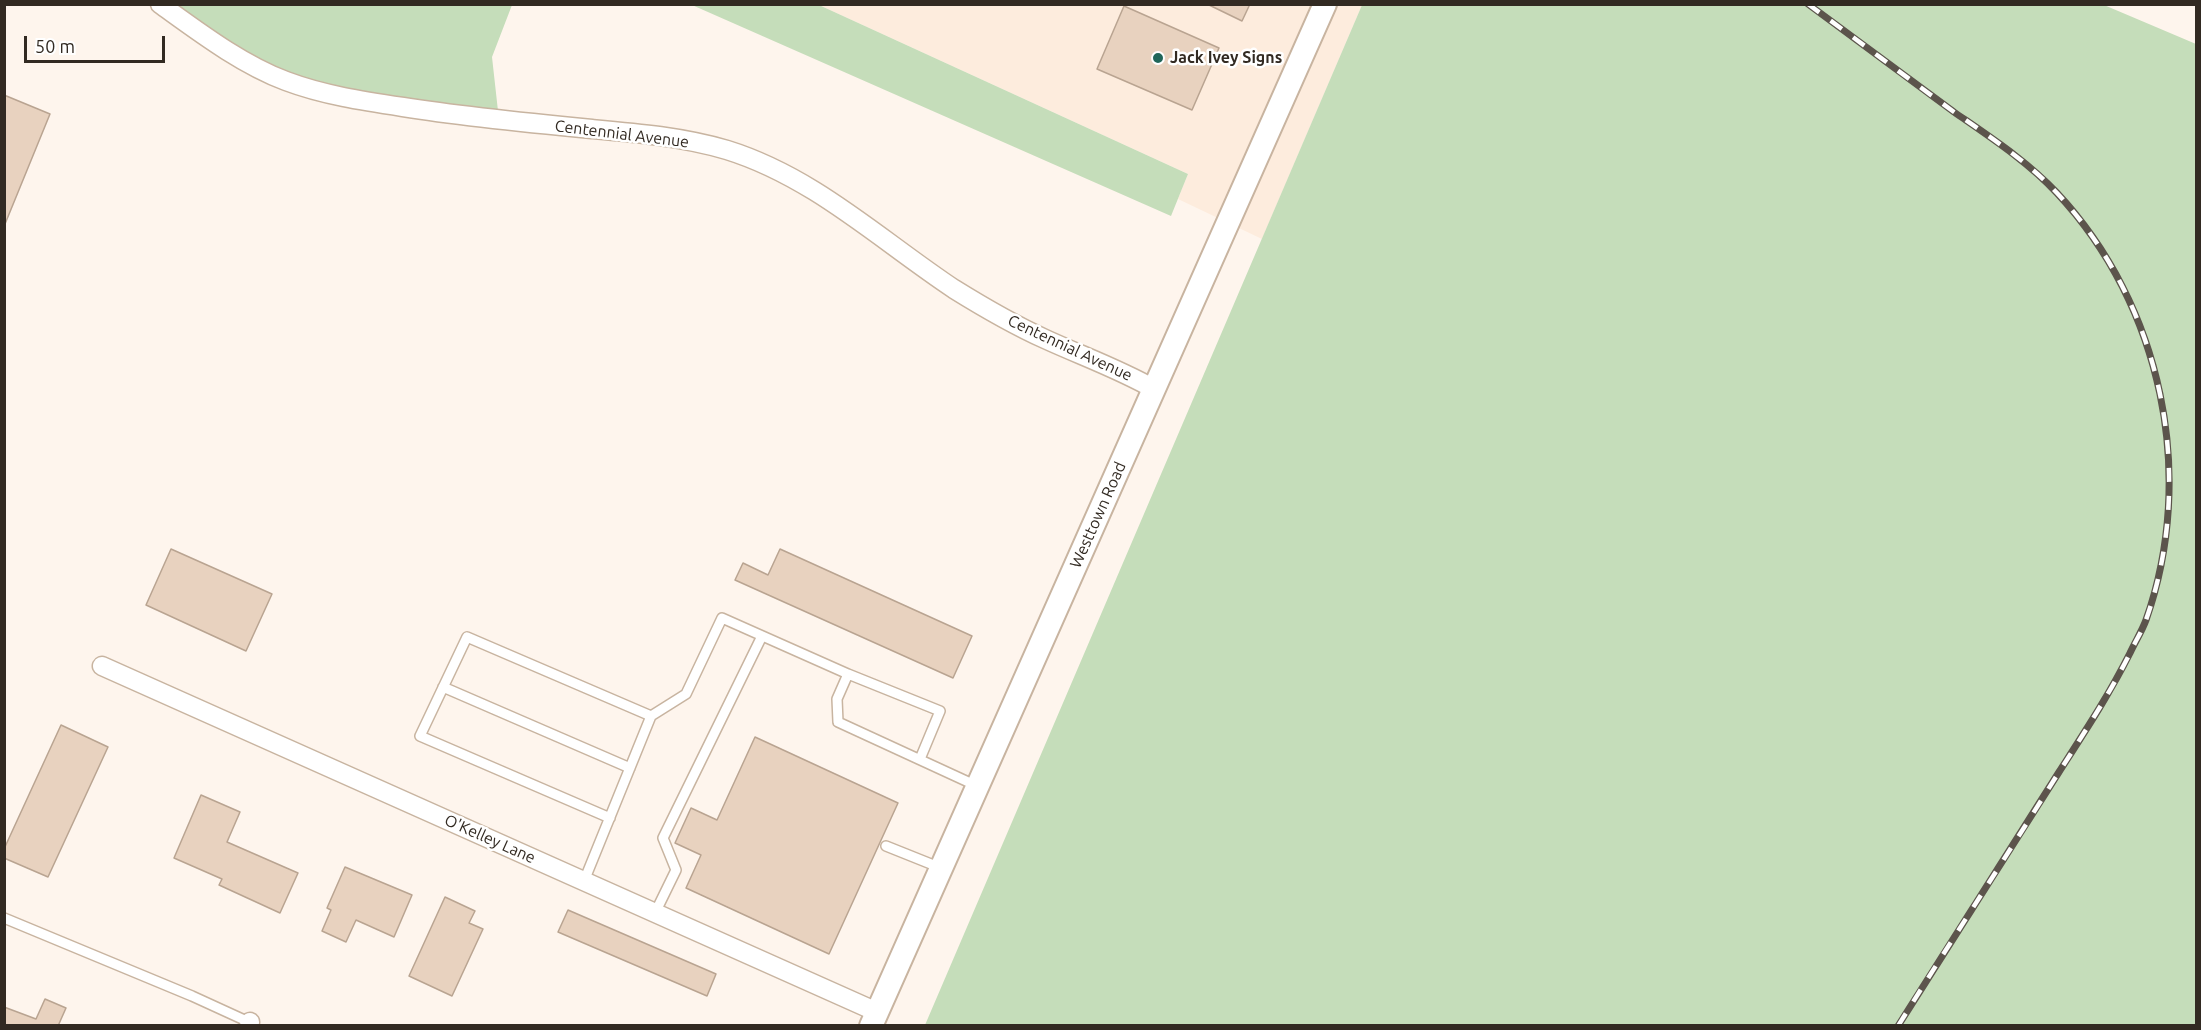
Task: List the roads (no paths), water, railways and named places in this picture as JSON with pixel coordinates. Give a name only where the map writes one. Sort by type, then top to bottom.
[{"type":"street","name":"Centennial Avenue","points":[[160,4],[251,64],[285,80],[322,92],[457,116],[655,135],[726,150],[774,168],[832,201],[954,288],[1009,321],[1044,339],[1122,371],[1154,388]]},
{"type":"street","name":"Westtown Road","points":[[874,1019],[1326,4]]},
{"type":"street","name":"O'Kelley Lane","points":[[102,666],[655,913],[874,1019]]},
{"type":"lane","points":[[584,881],[651,716],[686,693],[722,618],[848,674],[940,711],[920,759]]},
{"type":"lane","points":[[655,913],[676,870],[663,838],[762,636]]},
{"type":"lane","points":[[610,818],[420,736],[467,637],[651,716]]},
{"type":"lane","points":[[848,674],[837,699],[838,722],[978,786]]},
{"type":"lane","points":[[443,687],[630,768]]},
{"type":"lane","points":[[886,846],[941,868]]},
{"type":"lane","points":[[4,918],[159,982],[252,1024]]},
{"type":"railway","points":[[1808,4],[2021,160],[2057,193],[2093,238],[2122,287],[2145,339],[2160,394],[2168,451],[2168,508],[2161,565],[2143,628],[2096,714],[1898,1026]]},
{"type":"place","name":"Jack Ivey Signs","points":[[1158,58]]}]
